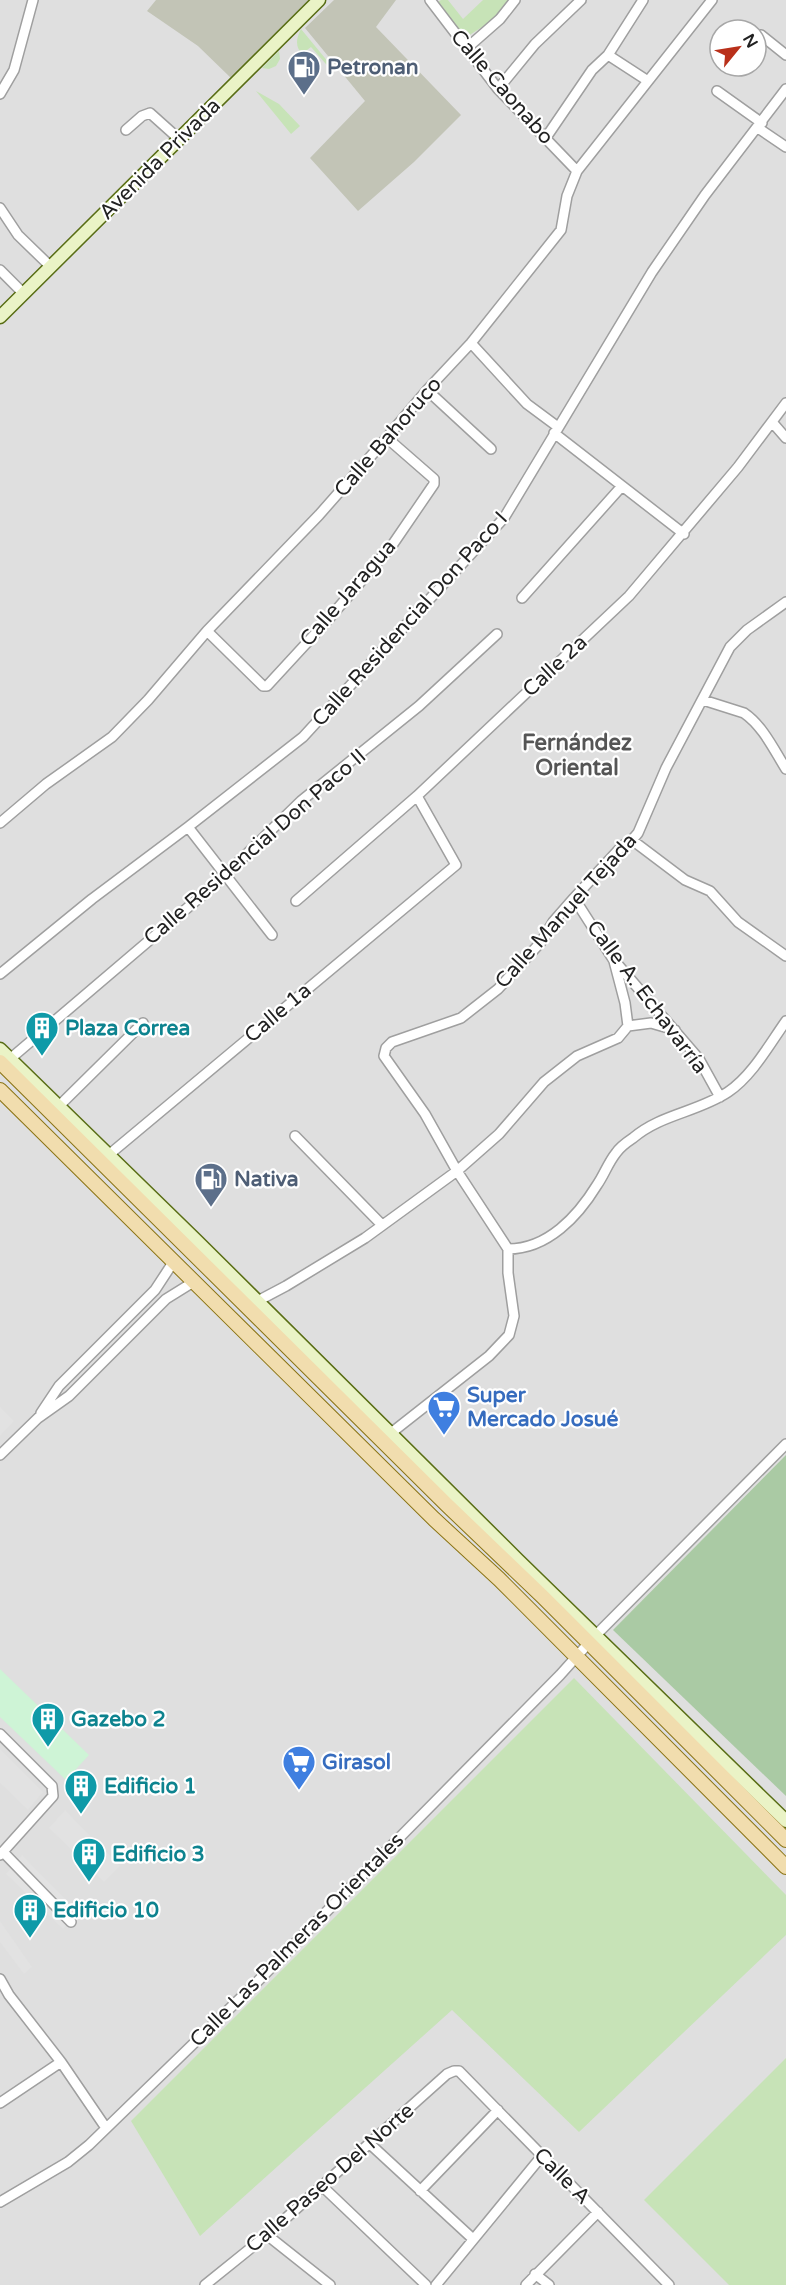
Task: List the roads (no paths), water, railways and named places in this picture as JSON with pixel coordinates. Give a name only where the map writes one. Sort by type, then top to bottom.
[{"type":"main road","name":"Avenida Privada","points":[[0,317],[319,0]]},
{"type":"main road","points":[[0,1049],[5,1061],[386,1437],[592,1639],[786,1821]]},
{"type":"main road","points":[[5,1061],[59,1106],[105,1159]]},
{"type":"main road","points":[[3,1098],[195,1281],[786,1867]]},
{"type":"main road","points":[[592,1639],[786,1840]]},
{"type":"street","points":[[0,94],[14,70],[33,0]]},
{"type":"street","name":"Calle Caonabo","points":[[430,0],[498,89],[577,171]]},
{"type":"street","points":[[467,48],[500,19],[515,0]]},
{"type":"street","points":[[498,89],[535,44],[581,0]]},
{"type":"street","points":[[545,139],[592,70],[608,55],[643,0]]},
{"type":"street","name":"Calle Bahoruco","points":[[0,823],[46,784],[112,736],[148,700],[207,631],[319,515],[427,390],[471,343],[561,230],[567,196],[577,171],[712,0]]},
{"type":"street","points":[[768,41],[786,55]]},
{"type":"street","points":[[608,55],[648,81]]},
{"type":"street","name":"Calle Residencial Don Paco I","points":[[0,974],[92,899],[188,827],[310,730],[504,518],[651,272],[705,195],[786,89]]},
{"type":"street","points":[[717,91],[786,147]]},
{"type":"street","points":[[126,130],[142,116],[150,113],[179,139]]},
{"type":"street","points":[[0,208],[18,236],[51,267]]},
{"type":"street","points":[[0,270],[24,294]]},
{"type":"street","points":[[471,343],[527,404],[622,486],[684,534]]},
{"type":"street","points":[[427,390],[491,449]]},
{"type":"street","name":"Calle 2a","points":[[296,901],[417,796],[629,596],[684,534],[786,403]]},
{"type":"street","points":[[772,422],[786,438]]},
{"type":"street","name":"Calle Jaragua","points":[[207,631],[263,686],[267,686],[393,544],[434,484],[434,479],[387,438]]},
{"type":"street","points":[[522,598],[622,486]]},
{"type":"street","name":"Calle Manuel Tejada","points":[[457,1171],[425,1114],[384,1056],[386,1048],[392,1042],[461,1018],[498,989],[541,942],[553,922],[574,898],[638,832],[666,768],[730,647],[742,634],[786,602]]},
{"type":"street","name":"Calle Residencial Don Paco II","points":[[5,1061],[225,873],[301,801],[419,706],[497,634]]},
{"type":"street","points":[[703,700],[750,717],[765,735],[786,769]]},
{"type":"street","name":"Calle 1a","points":[[105,1159],[456,865],[417,796]]},
{"type":"street","points":[[188,827],[272,935]]},
{"type":"street","points":[[632,840],[685,880],[710,891],[738,922],[786,956]]},
{"type":"street","name":"Calle A. Echavarría","points":[[574,898],[614,958],[699,1059],[720,1097]]},
{"type":"street","points":[[614,958],[628,1026]]},
{"type":"street","points":[[508,1249],[538,1243],[572,1220],[584,1205],[616,1152],[635,1135],[657,1121],[704,1105],[720,1097],[741,1081],[786,1022]]},
{"type":"street","points":[[59,1106],[143,1023]]},
{"type":"street","points":[[252,1304],[365,1239],[457,1171],[499,1134],[544,1082],[577,1056],[618,1038],[628,1026],[651,1023],[675,1030]]},
{"type":"street","points":[[295,1136],[382,1225]]},
{"type":"street","points":[[386,1437],[489,1356],[509,1335],[514,1316],[508,1273],[508,1249],[457,1171]]},
{"type":"street","points":[[38,1418],[59,1386],[155,1290],[174,1261]]},
{"type":"street","points":[[0,1455],[38,1418],[69,1396],[166,1299],[195,1281]]},
{"type":"street","points":[[59,1386],[69,1396]]},
{"type":"street","name":"Calle Las Palmeras Orientales","points":[[0,2202],[68,2162],[106,2128],[265,1974],[786,1444]]},
{"type":"street","points":[[0,1734],[52,1786],[53,1796],[1,1854],[71,1922]]},
{"type":"street","points":[[0,1979],[9,1995],[61,2062],[106,2128]]},
{"type":"street","points":[[0,2103],[61,2062]]},
{"type":"street","name":"Calle A","points":[[453,2071],[459,2071],[669,2285]]},
{"type":"street","name":"Calle Paseo Del Norte","points":[[209,2284],[370,2144],[447,2073],[453,2071]]},
{"type":"street","points":[[420,2192],[498,2110]]},
{"type":"street","points":[[370,2144],[473,2239]]},
{"type":"street","points":[[436,2285],[542,2157]]},
{"type":"street","points":[[322,2186],[426,2285]]},
{"type":"street","points":[[526,2285],[598,2212]]},
{"type":"street","points":[[267,2235],[330,2285]]},
{"type":"street","points":[[535,2274],[549,2285]]},
{"type":"place","name":"Petronan","points":[[304,96]]},
{"type":"place","name":"Plaza Correa","points":[[42,1057]]},
{"type":"place","name":"Nativa","points":[[211,1208]]},
{"type":"place","name":"Super Mercado Josué","points":[[444,1436]]},
{"type":"place","name":"Gazebo 2","points":[[48,1748]]},
{"type":"place","name":"Girasol","points":[[299,1791]]},
{"type":"place","name":"Edificio 1","points":[[81,1815]]},
{"type":"place","name":"Edificio 3","points":[[89,1883]]},
{"type":"place","name":"Edificio 10","points":[[30,1939]]},
{"type":"district","name":"Fernández Oriental","points":[[577,756]]}]
